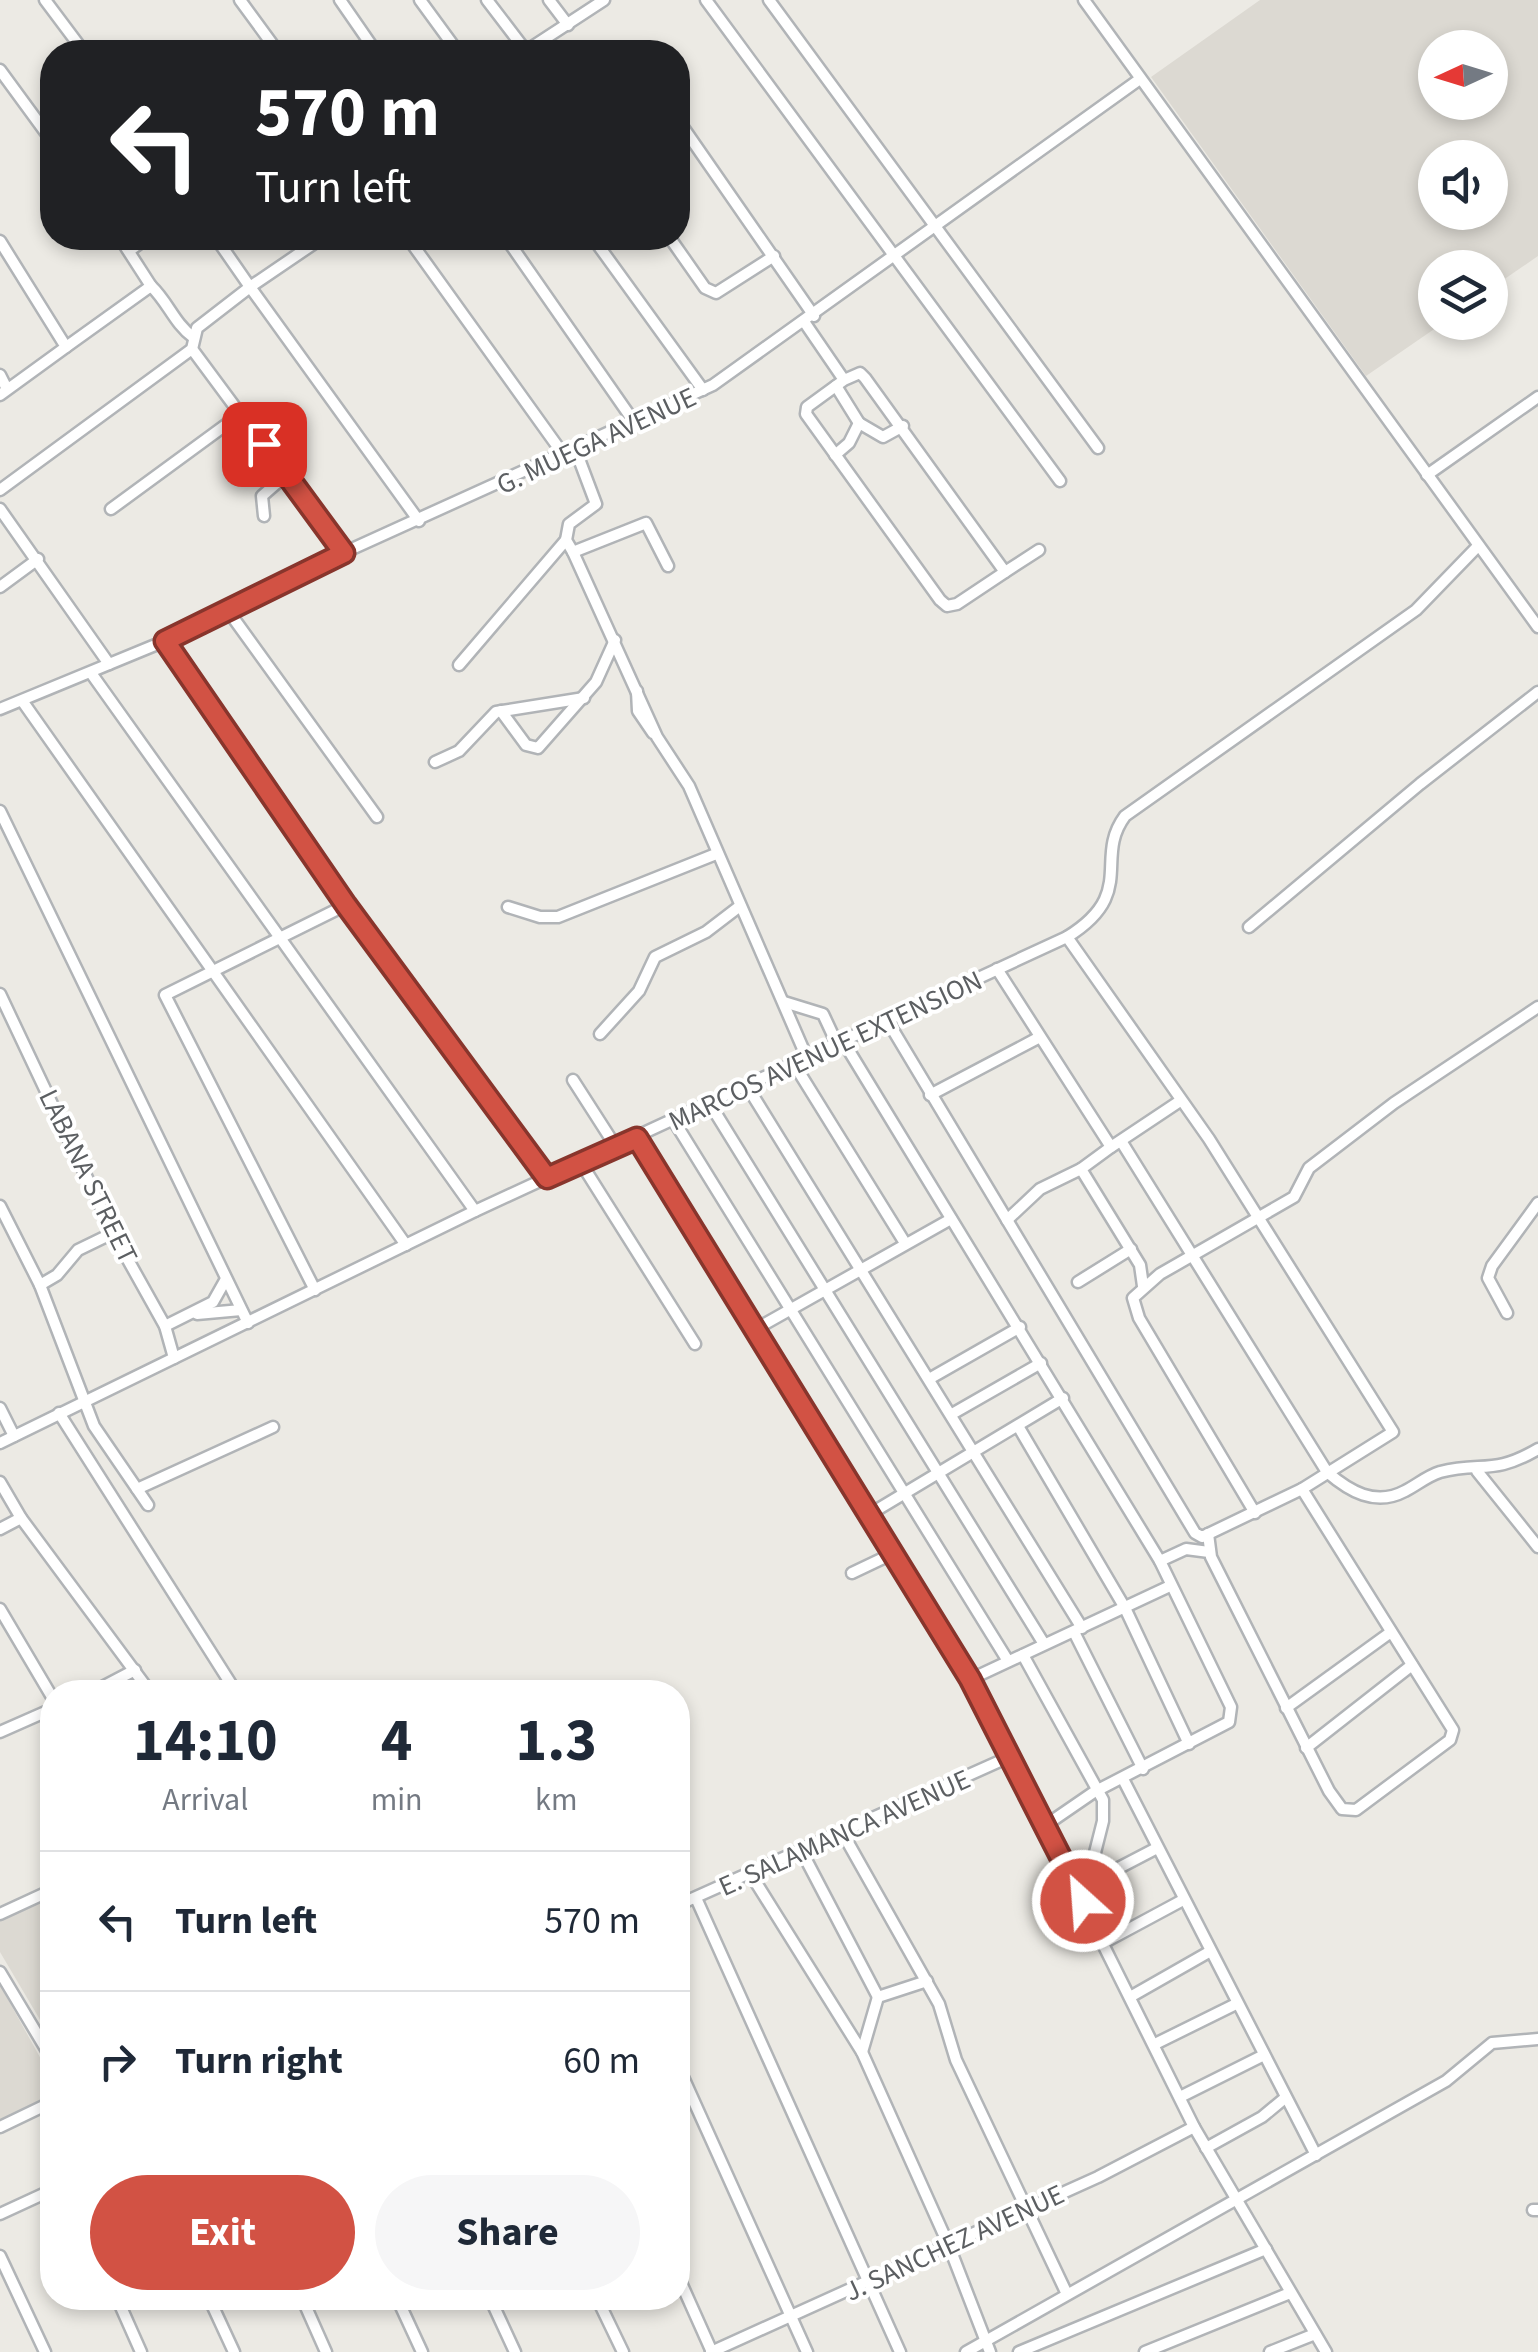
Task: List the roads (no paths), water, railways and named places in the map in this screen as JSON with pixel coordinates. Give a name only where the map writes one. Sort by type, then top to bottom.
[{"type":"street","points":[[45,0],[75,40]]},
{"type":"street","points":[[240,0],[269,40]]},
{"type":"street","points":[[340,0],[368,40]]},
{"type":"street","points":[[420,0],[449,40]]},
{"type":"street","points":[[487,0],[518,40]]},
{"type":"street","points":[[549,0],[568,25]]},
{"type":"street","points":[[544,40],[604,0]]},
{"type":"street","points":[[706,0],[1060,481]]},
{"type":"street","points":[[769,0],[1098,448]]},
{"type":"street","points":[[1086,1],[1538,627]]},
{"type":"street","points":[[0,70],[40,125]]},
{"type":"street","name":"G. MUEGA AVENUE","points":[[0,709],[229,612],[344,553],[704,390],[810,320],[1140,79]]},
{"type":"street","points":[[690,137],[774,256],[810,320],[859,423],[882,438],[902,426]]},
{"type":"street","points":[[0,241],[66,347]]},
{"type":"street","points":[[224,250],[419,521]]},
{"type":"street","points":[[0,490],[192,343],[204,320],[304,250]]},
{"type":"street","points":[[417,250],[563,454]]},
{"type":"street","points":[[514,250],[632,420]]},
{"type":"street","points":[[602,250],[704,390]]},
{"type":"street","points":[[678,250],[704,288],[716,293],[774,256]]},
{"type":"street","points":[[129,251],[344,553]]},
{"type":"street","points":[[0,375],[4,392],[151,286]]},
{"type":"street","points":[[1005,572],[862,374],[840,383],[805,410],[948,606],[958,604],[1039,550]]},
{"type":"street","points":[[1426,475],[1538,396]]},
{"type":"street","points":[[111,509],[242,413]]},
{"type":"street","points":[[836,455],[849,443],[859,423]]},
{"type":"street","points":[[459,665],[566,540],[569,524],[596,504],[576,451]]},
{"type":"street","points":[[264,516],[262,496],[286,475]]},
{"type":"street","points":[[0,509],[110,664]]},
{"type":"street","points":[[572,552],[646,523],[668,566]]},
{"type":"street","points":[[566,540],[657,737],[689,786],[807,1058]]},
{"type":"street","name":"MARCOS AVENUE EXTENSION","points":[[0,1443],[475,1212],[1067,936],[1090,922],[1106,898],[1118,830],[1125,816],[1257,718],[1400,622],[1431,597],[1478,546]]},
{"type":"street","points":[[0,587],[38,559]]},
{"type":"street","points":[[229,612],[377,818]]},
{"type":"street","points":[[501,712],[526,745],[538,748],[585,698],[615,640]]},
{"type":"street","points":[[165,641],[346,905],[547,1178]]},
{"type":"street","points":[[92,673],[475,1212]]},
{"type":"street","points":[[1250,927],[1420,784],[1538,692]]},
{"type":"street","points":[[435,762],[458,751],[491,715],[585,698]]},
{"type":"street","points":[[23,702],[406,1245]]},
{"type":"street","points":[[0,811],[248,1323]]},
{"type":"street","points":[[508,907],[540,917],[558,917],[716,854]]},
{"type":"street","points":[[316,1290],[164,995],[346,905]]},
{"type":"street","points":[[600,1034],[640,991],[656,956],[706,932],[740,906]]},
{"type":"street","points":[[887,1020],[1195,1533],[1208,1534],[1256,1514],[1393,1432],[1250,1206],[1067,936]]},
{"type":"street","points":[[997,970],[1038,1038],[1116,1144],[1326,1472],[1348,1491],[1382,1498],[1404,1492],[1439,1472],[1510,1464],[1538,1448]]},
{"type":"street","name":"LABANA STREET","points":[[0,994],[113,1233],[165,1326],[174,1358]]},
{"type":"street","points":[[784,1002],[823,1014],[1020,1327],[1160,1561],[1232,1715],[1229,1722],[1094,1792],[1046,1824]]},
{"type":"street","points":[[1256,1514],[1135,1311],[1133,1298],[1160,1274],[1244,1222],[1258,1220],[1294,1197],[1309,1168],[1378,1115],[1538,1008]]},
{"type":"street","points":[[930,1095],[1038,1038]]},
{"type":"street","points":[[794,1064],[906,1244]]},
{"type":"street","points":[[573,1080],[616,1147]]},
{"type":"street","points":[[747,1086],[952,1414],[1078,1630],[1143,1769]]},
{"type":"street","points":[[1007,1220],[1040,1189],[1082,1169],[1180,1101]]},
{"type":"street","points":[[710,1104],[1044,1644]]},
{"type":"street","points":[[674,1121],[1008,1661]]},
{"type":"street","points":[[637,1138],[970,1679],[1046,1824],[1194,2127],[1326,2352]]},
{"type":"street","points":[[581,1163],[694,1344]]},
{"type":"street","points":[[1082,1169],[1140,1265],[1142,1286]]},
{"type":"street","points":[[1506,1313],[1488,1278],[1492,1266],[1538,1203]]},
{"type":"street","points":[[0,1206],[40,1284],[84,1401],[112,1457],[148,1504]]},
{"type":"street","points":[[1244,1222],[1250,1206]]},
{"type":"street","points":[[754,1330],[827,1293],[951,1219]]},
{"type":"street","points":[[40,1284],[56,1276],[78,1250],[113,1233]]},
{"type":"street","points":[[1078,1282],[1131,1249]]},
{"type":"street","points":[[1140,1265],[1160,1274]]},
{"type":"street","points":[[165,1326],[218,1298],[226,1278]]},
{"type":"street","points":[[193,1314],[241,1310]]},
{"type":"street","points":[[929,1379],[1020,1327]]},
{"type":"street","points":[[952,1414],[1040,1363]]},
{"type":"street","points":[[870,1514],[1064,1398]]},
{"type":"street","points":[[0,1408],[14,1436]]},
{"type":"street","points":[[60,1413],[228,1680]]},
{"type":"street","points":[[1018,1426],[1125,1608],[1189,1744]]},
{"type":"street","points":[[137,1489],[273,1427]]},
{"type":"street","points":[[1477,1470],[1536,1540]]},
{"type":"street","points":[[0,1482],[22,1518],[142,1680]]},
{"type":"street","points":[[1208,1534],[1209,1552],[1329,1792],[1349,1811],[1374,1800],[1452,1736],[1451,1725],[1302,1489]]},
{"type":"street","points":[[0,1529],[22,1518]]},
{"type":"street","points":[[1160,1561],[1186,1549],[1209,1552]]},
{"type":"street","points":[[852,1573],[894,1553]]},
{"type":"street","points":[[970,1679],[1170,1586]]},
{"type":"street","points":[[0,1609],[42,1680]]},
{"type":"street","points":[[1286,1708],[1391,1632]]},
{"type":"street","points":[[1023,1655],[1094,1792],[1103,1800],[1103,1821],[1083,1901]]},
{"type":"street","points":[[1306,1748],[1412,1664]]},
{"type":"street","points":[[115,1680],[135,1670]]},
{"type":"street","points":[[0,1732],[40,1714]]},
{"type":"street","name":"E. SALAMANCA AVENUE","points":[[690,1901],[1010,1757]]},
{"type":"street","points":[[1123,1779],[1316,2155]]},
{"type":"street","points":[[842,1832],[927,1980],[943,2013],[956,2060],[1066,2292]]},
{"type":"street","points":[[1086,1886],[1157,1848]]},
{"type":"street","points":[[802,1850],[878,1997],[862,2052]]},
{"type":"street","points":[[750,1874],[862,2052],[949,2246],[990,2352]]},
{"type":"street","points":[[0,1914],[40,1896]]},
{"type":"street","points":[[696,1898],[900,2352]]},
{"type":"street","points":[[1103,1943],[1183,1900]]},
{"type":"street","points":[[1130,1997],[1210,1952]]},
{"type":"street","points":[[0,1972],[40,2038]]},
{"type":"street","points":[[878,1997],[927,1980]]},
{"type":"street","points":[[1156,2044],[1236,2004]]},
{"type":"street","points":[[966,2352],[1066,2292],[1238,2202],[1457,2074],[1492,2043],[1538,2039]]},
{"type":"street","points":[[1180,2097],[1262,2056]]},
{"type":"street","points":[[690,2093],[807,2352]]},
{"type":"street","points":[[1206,2148],[1262,2118],[1284,2098]]},
{"type":"street","points":[[0,2127],[40,2108]]},
{"type":"street","name":"J. SANCHEZ AVENUE","points":[[711,2352],[949,2246],[1194,2127]]},
{"type":"street","points":[[0,2214],[40,2196]]},
{"type":"street","points":[[1019,2352],[1266,2250]]},
{"type":"street","points":[[0,2256],[45,2352]]},
{"type":"street","points":[[1144,2352],[1290,2293]]},
{"type":"street","points":[[690,2304],[711,2352]]},
{"type":"street","points":[[122,2310],[141,2352]]},
{"type":"street","points":[[215,2310],[234,2352]]},
{"type":"street","points":[[307,2310],[326,2352]]},
{"type":"street","points":[[403,2310],[422,2352]]},
{"type":"street","points":[[496,2310],[515,2352]]},
{"type":"street","points":[[603,2310],[622,2352]]},
{"type":"street","points":[[1270,2352],[1315,2334]]}]
